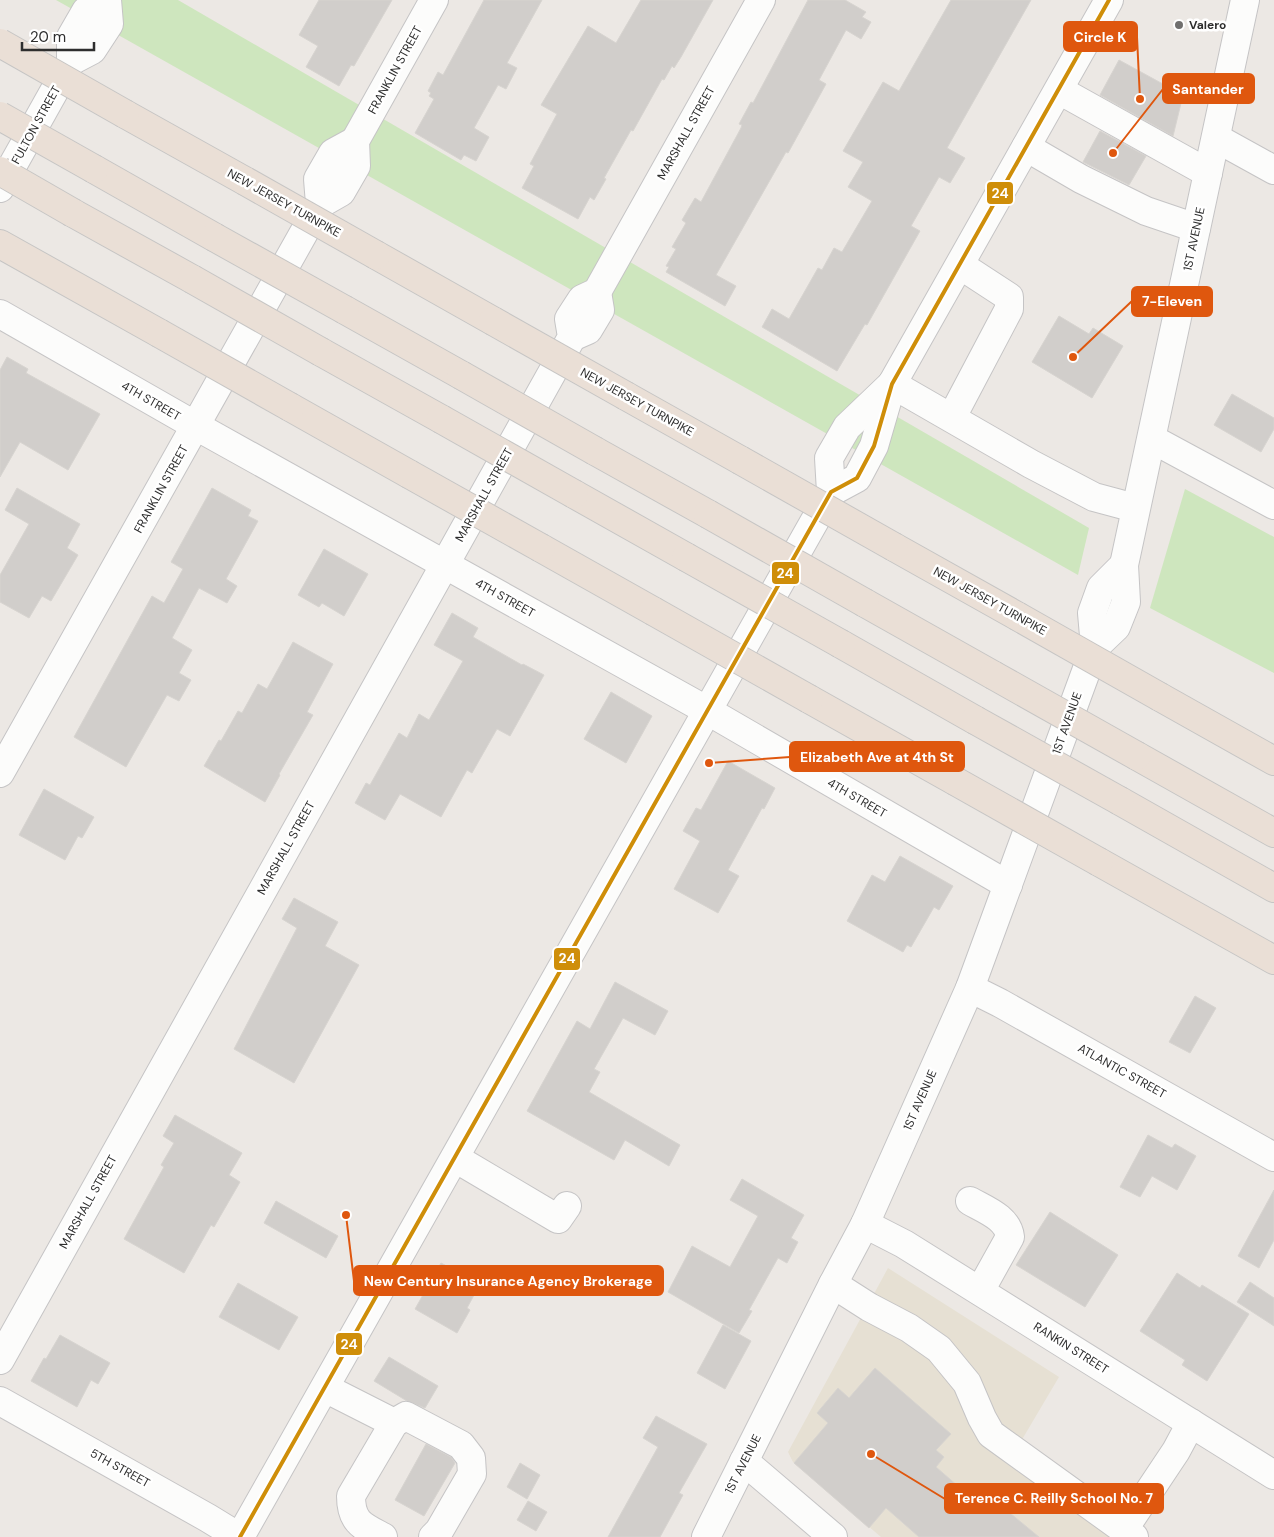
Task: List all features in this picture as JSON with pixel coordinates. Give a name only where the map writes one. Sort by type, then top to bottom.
[{"type":"highway","name":"NEW JERSEY TURNPIKE","points":[[0,43],[1274,761]]},
{"type":"highway","points":[[0,116],[1274,833]]},
{"type":"highway","points":[[0,171],[1274,888]]},
{"type":"highway","points":[[0,244],[1274,960]]},
{"type":"street","name":"FULTON STREET","points":[[0,188],[71,61],[71,37],[86,11],[103,0]]},
{"type":"street","points":[[71,61],[92,50],[109,24],[108,0]]},
{"type":"street","name":"FRANKLIN STREET","points":[[0,773],[320,204],[318,179],[333,153],[355,141],[434,0]]},
{"type":"street","name":"MARSHALL STREET","points":[[0,1360],[572,337],[569,319],[582,298],[597,292],[761,0]]},
{"type":"street","points":[[240,1537],[831,492],[829,458],[847,427],[892,384],[1109,0]]},
{"type":"street","name":"1ST AVENUE","points":[[706,1537],[865,1224],[970,988],[1095,647],[1092,613],[1102,588],[1124,566],[1246,0]]},
{"type":"street","points":[[1059,90],[1208,173]]},
{"type":"street","points":[[1216,138],[1274,170]]},
{"type":"street","points":[[1026,147],[1082,179],[1146,211],[1196,228]]},
{"type":"street","points":[[952,417],[1009,309],[1009,297],[960,265]]},
{"type":"street","name":"4TH STREET","points":[[0,314],[196,426],[708,711],[1008,885]]},
{"type":"street","points":[[892,384],[1031,464],[1094,497],[1135,508]]},
{"type":"street","points":[[1152,439],[1274,504]]},
{"type":"street","name":"ATLANTIC STREET","points":[[970,988],[1274,1157]]},
{"type":"street","points":[[455,1158],[558,1218],[567,1206]]},
{"type":"street","points":[[970,1201],[1004,1221],[1009,1228],[1010,1237],[980,1291]]},
{"type":"street","name":"RANKIN STREET","points":[[865,1224],[904,1244],[1274,1475]]},
{"type":"street","points":[[833,1284],[869,1307],[909,1328],[939,1350],[968,1383],[982,1418],[991,1434],[1129,1533],[1191,1423]]},
{"type":"street","points":[[325,1388],[394,1423]]},
{"type":"street","name":"5TH STREET","points":[[0,1400],[240,1537]]},
{"type":"street","points":[[382,1537],[360,1525],[351,1509],[351,1496],[394,1423],[406,1416],[461,1445],[470,1458],[472,1474],[439,1531],[432,1537]]},
{"type":"street","points":[[744,1461],[833,1537]]},
{"type":"shaded area","points":[[888,1268],[1059,1377],[1017,1448],[1117,1518],[1188,1456],[1139,1533],[1144,1537],[881,1537],[793,1462],[788,1452]]},
{"type":"green space","points":[[56,0],[178,0],[1089,528],[1078,575]]},
{"type":"green space","points":[[1185,489],[1274,537],[1274,673],[1150,608]]},
{"type":"building","points":[[319,0],[392,0],[354,66],[351,65],[339,86],[306,67],[318,46],[299,35]]},
{"type":"building","points":[[484,0],[542,0],[507,63],[517,68],[506,89],[498,85],[474,128],[489,137],[476,161],[464,155],[461,160],[415,133],[434,99],[429,96],[431,93],[428,91],[438,72],[443,75]]},
{"type":"building","points":[[641,0],[713,0],[681,57],[674,68],[672,66],[664,80],[662,79],[633,131],[631,130],[594,200],[590,197],[578,219],[522,188],[534,166],[530,164],[557,114],[541,105],[588,26],[616,43]]},
{"type":"building","points":[[808,0],[845,0],[866,12],[862,17],[871,22],[861,39],[846,30],[819,80],[826,84],[788,153],[786,152],[716,275],[736,286],[725,306],[666,272],[669,267],[666,266],[676,249],[672,247],[686,223],[682,220],[695,198],[701,202],[741,128],[742,125],[739,124],[751,102],[753,103]]},
{"type":"building","points":[[951,0],[1031,0],[947,148],[965,158],[950,183],[939,177],[911,226],[920,231],[867,325],[865,324],[837,371],[762,327],[772,309],[789,319],[818,268],[822,270],[834,248],[842,252],[872,201],[848,187],[863,162],[843,151],[883,82],[899,91]]},
{"type":"building","points":[[1119,60],[1183,95],[1173,136],[1100,95]]},
{"type":"building","points":[[1100,131],[1146,156],[1129,185],[1083,162]]},
{"type":"building","points":[[1059,316],[1089,334],[1093,328],[1123,346],[1092,398],[1032,362]]},
{"type":"building","points":[[7,357],[28,369],[26,373],[100,414],[68,470],[20,442],[0,477],[0,370]]},
{"type":"building","points":[[1232,394],[1274,418],[1274,429],[1261,452],[1214,425]]},
{"type":"building","points":[[17,488],[80,524],[67,548],[78,555],[51,601],[42,596],[29,618],[0,602],[0,575],[29,524],[5,510]]},
{"type":"building","points":[[212,488],[251,510],[248,516],[258,521],[226,579],[237,586],[227,603],[199,588],[172,638],[192,650],[179,673],[191,680],[179,701],[167,695],[126,767],[74,737],[152,596],[164,603],[183,569],[171,562]]},
{"type":"building","points":[[324,549],[368,574],[344,616],[322,603],[319,607],[298,595]]},
{"type":"building","points":[[452,613],[478,628],[473,637],[522,665],[544,675],[510,736],[497,729],[472,773],[467,770],[441,817],[400,794],[385,820],[355,803],[366,783],[370,785],[399,733],[407,738],[419,714],[429,720],[463,661],[434,645]]},
{"type":"building","points":[[293,642],[333,664],[307,712],[313,715],[265,802],[204,766],[238,711],[242,713],[258,684],[267,689]]},
{"type":"building","points":[[611,692],[652,716],[626,763],[584,739]]},
{"type":"building","points":[[728,761],[775,788],[728,870],[739,876],[718,913],[674,889],[700,841],[683,831],[696,808],[701,810]]},
{"type":"building","points":[[44,789],[94,817],[82,838],[78,836],[65,860],[19,835]]},
{"type":"building","points":[[900,856],[953,886],[939,910],[934,907],[911,947],[907,945],[903,952],[847,921],[872,875],[885,882]]},
{"type":"building","points":[[294,898],[338,922],[325,946],[359,965],[294,1083],[234,1049],[297,928],[282,919]]},
{"type":"building","points":[[615,982],[668,1011],[655,1035],[623,1018],[594,1069],[600,1072],[589,1092],[680,1145],[669,1166],[625,1140],[614,1160],[527,1111],[577,1021],[590,1029]]},
{"type":"building","points":[[1195,996],[1216,1008],[1190,1053],[1169,1042]]},
{"type":"building","points":[[175,1115],[242,1153],[229,1175],[240,1182],[214,1227],[211,1225],[184,1273],[124,1239],[164,1167],[161,1165],[174,1143],[163,1136]]},
{"type":"building","points":[[1148,1135],[1172,1148],[1175,1144],[1196,1156],[1177,1190],[1152,1176],[1140,1197],[1120,1187]]},
{"type":"building","points":[[742,1179],[804,1215],[791,1238],[798,1242],[787,1263],[778,1258],[749,1310],[752,1311],[739,1333],[668,1292],[692,1246],[730,1267],[758,1216],[730,1200]]},
{"type":"building","points":[[1274,1190],[1274,1240],[1259,1268],[1238,1256]]},
{"type":"building","points":[[276,1201],[338,1236],[326,1258],[264,1223]]},
{"type":"building","points":[[1050,1212],[1118,1255],[1085,1307],[1016,1265]]},
{"type":"building","points":[[441,1263],[480,1284],[467,1308],[470,1310],[457,1333],[415,1309]]},
{"type":"building","points":[[1177,1273],[1200,1288],[1202,1285],[1249,1314],[1207,1381],[1182,1365],[1185,1360],[1140,1331]]},
{"type":"building","points":[[1250,1282],[1274,1298],[1274,1326],[1237,1302]]},
{"type":"building","points":[[238,1283],[298,1317],[279,1350],[219,1317]]},
{"type":"building","points":[[723,1325],[751,1341],[725,1389],[697,1373]]},
{"type":"building","points":[[60,1335],[110,1363],[98,1384],[91,1380],[77,1407],[31,1381]]},
{"type":"building","points":[[389,1357],[438,1386],[425,1408],[407,1401],[374,1381]]},
{"type":"building","points":[[875,1368],[951,1434],[936,1450],[944,1457],[936,1467],[982,1507],[993,1494],[1012,1511],[1010,1513],[1039,1537],[919,1537],[886,1508],[869,1528],[794,1463],[828,1423],[817,1413],[838,1388],[849,1398]]},
{"type":"building","points":[[656,1416],[707,1444],[679,1493],[683,1495],[660,1537],[608,1537],[658,1447],[643,1438]]},
{"type":"building","points":[[426,1444],[451,1457],[455,1463],[424,1516],[395,1500]]},
{"type":"building","points":[[520,1463],[540,1475],[527,1499],[507,1487]]},
{"type":"building","points":[[528,1501],[547,1512],[536,1531],[517,1520]]},
{"type":"transit line","name":"24","points":[[240,1537],[831,492],[857,478],[874,446],[892,384],[1109,0]]},
{"type":"place","name":"Valero","points":[[1179,25]]},
{"type":"place","name":"Circle K","points":[[1140,99]]},
{"type":"place","name":"Santander","points":[[1113,153]]},
{"type":"place","name":"7-Eleven","points":[[1073,357]]},
{"type":"place","name":"Elizabeth Ave at 4th St","points":[[709,763]]},
{"type":"place","name":"New Century Insurance Agency Brokerage","points":[[346,1215]]},
{"type":"place","name":"Terence C. Reilly School No. 7","points":[[871,1454]]}]
